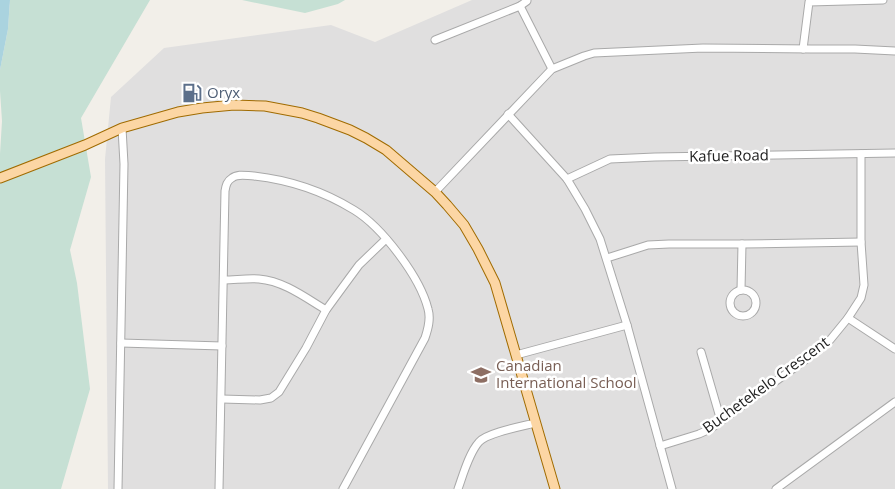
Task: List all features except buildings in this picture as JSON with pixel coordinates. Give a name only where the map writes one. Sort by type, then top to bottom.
[{"type":"main road","points":[[0,178],[85,145],[122,128],[178,112],[202,108],[265,106],[318,118],[366,138],[386,150],[435,192],[464,225],[478,248],[495,283],[555,489]]},
{"type":"street","points":[[435,40],[520,6],[528,0]]},
{"type":"street","points":[[803,49],[809,1],[883,0]]},
{"type":"street","points":[[520,6],[552,69]]},
{"type":"street","points":[[435,192],[552,69],[584,56],[594,53],[703,48],[855,48],[895,51]]},
{"type":"street","points":[[508,114],[567,179],[600,239],[627,325],[672,489]]},
{"type":"street","points":[[118,489],[124,164],[122,128]]},
{"type":"street","name":"Kafue Road","points":[[567,179],[610,159],[895,153]]},
{"type":"street","name":"Buchetekelo Crescent","points":[[660,446],[710,429],[830,340],[848,318],[861,298],[864,285],[861,242],[861,154]]},
{"type":"street","points":[[219,489],[225,190],[231,178],[238,175],[291,182],[355,211],[370,222],[386,239],[408,268],[421,290],[429,309],[429,323],[425,338],[343,489]]},
{"type":"street","points":[[222,399],[260,400],[271,398],[279,392],[306,348],[326,310],[359,266],[386,239]]},
{"type":"street","points":[[607,258],[648,245],[861,242]]},
{"type":"street","points":[[741,290],[742,244]]},
{"type":"street","points":[[224,280],[258,278],[273,281],[326,310]]},
{"type":"street","points":[[848,318],[895,349]]},
{"type":"street","points":[[516,355],[627,325]]},
{"type":"street","points":[[120,343],[222,346]]},
{"type":"street","points":[[701,352],[720,421]]},
{"type":"street","points":[[776,489],[895,402]]},
{"type":"street","points":[[458,489],[473,450],[480,440],[493,434],[535,423]]},
{"type":"shaded area","points":[[472,0],[895,0],[895,489],[108,489],[105,159],[111,97],[164,48],[331,25],[375,42]]},
{"type":"green space","points":[[10,0],[150,0],[81,118],[91,177],[70,250],[77,283],[90,389],[61,489],[0,489],[0,154],[2,121],[0,70],[8,29]]},
{"type":"green space","points":[[242,0],[345,0],[338,4],[305,13]]},
{"type":"water","points":[[0,0],[10,0],[8,29],[0,70]]},
{"type":"place","name":"Oryx","points":[[192,93]]},
{"type":"place","name":"Canadian International School","points":[[481,375]]}]
